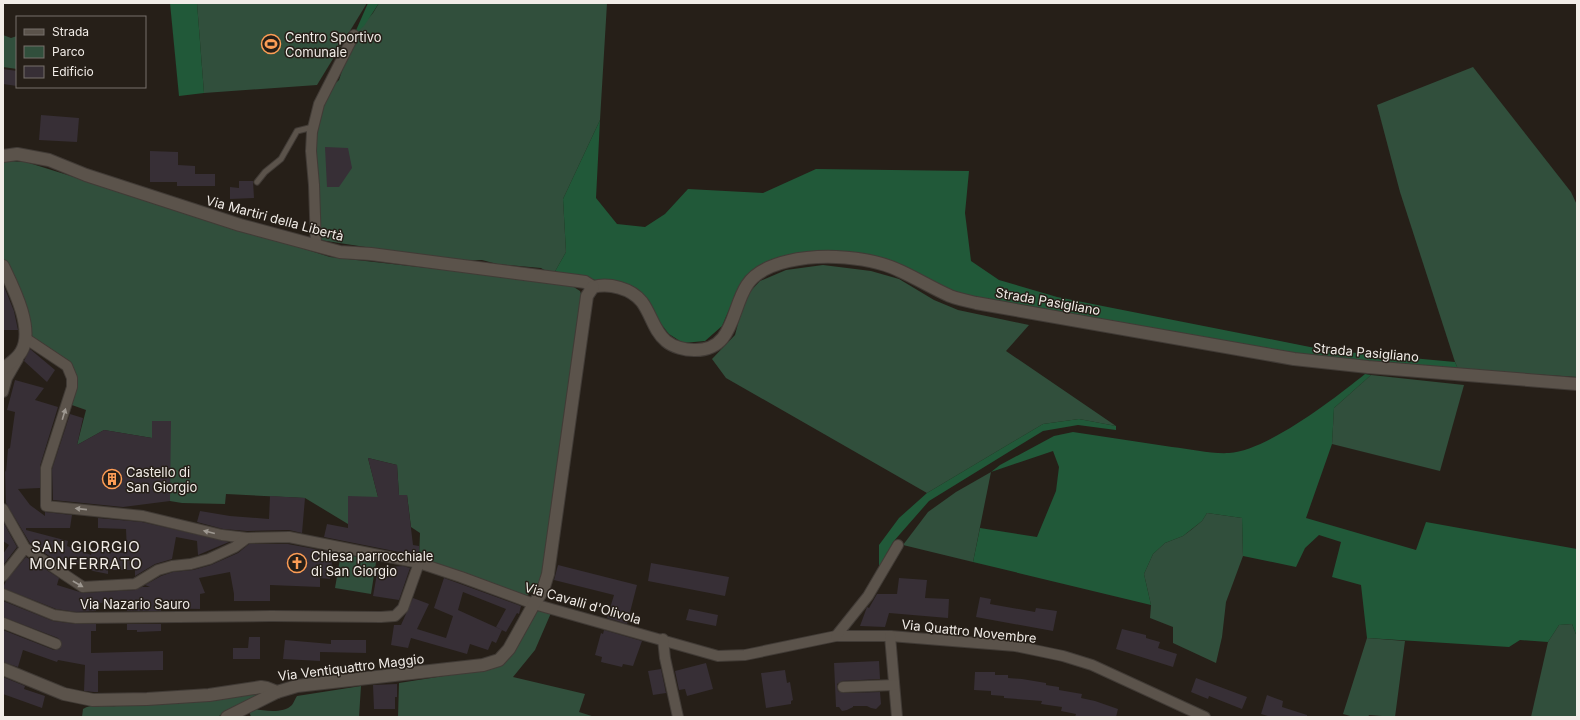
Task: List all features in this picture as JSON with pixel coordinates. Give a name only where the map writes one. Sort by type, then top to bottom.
[{"type":"street","points":[[316,246],[314,185],[311,151],[313,127],[319,104],[354,35]]},
{"type":"street","name":"Via Martiri della Libertà","points":[[3,156],[17,154],[49,160],[86,175],[240,225],[340,252],[371,254],[578,281],[592,287]]},
{"type":"street","name":"Strada Pasigliano","points":[[592,287],[605,285],[630,292],[642,302],[657,329],[666,341],[679,348],[695,350],[708,348],[720,341],[729,331],[741,296],[747,284],[760,272],[774,265],[816,257],[856,259],[897,269],[951,296],[976,303],[1278,356],[1368,367],[1577,384]]},
{"type":"street","points":[[3,266],[17,295],[25,322],[25,338],[22,352],[7,378],[3,392]]},
{"type":"street","name":"Via Ventiquattro Maggio","points":[[3,668],[64,694],[93,700],[147,699],[201,695],[261,688],[266,688],[277,692],[298,686],[483,665],[499,660],[509,649],[543,590],[551,562],[587,296],[592,287]]},
{"type":"street","name":"Via Cavalli d'Olivola","points":[[25,338],[67,366],[72,378],[72,387],[46,468],[46,506],[143,516],[222,535],[247,538],[288,537],[419,563],[534,604],[663,639],[718,656],[730,657],[745,655],[836,636]]},
{"type":"street","points":[[3,369],[22,352]]},
{"type":"street","points":[[3,509],[25,548],[83,587],[135,584],[158,570],[209,559],[235,547],[247,538]]},
{"type":"street","points":[[836,636],[868,596],[898,545]]},
{"type":"street","points":[[3,576],[25,548]]},
{"type":"street","name":"Via Nazario Sauro","points":[[3,594],[54,615],[76,618],[395,616],[403,608],[406,602],[419,563]]},
{"type":"street","points":[[3,623],[56,644]]},
{"type":"street","name":"Via Quattro Novembre","points":[[836,636],[890,636],[1015,646],[1063,656],[1092,665],[1206,717]]},
{"type":"street","points":[[890,636],[897,717]]},
{"type":"street","points":[[663,639],[665,658],[678,717]]},
{"type":"street","points":[[843,687],[894,685]]},
{"type":"street","points":[[227,717],[277,692]]},
{"type":"lane","points":[[257,182],[265,172],[281,159],[297,131],[313,127]]},
{"type":"green space","points":[[170,3],[197,3],[204,93],[179,96]]},
{"type":"green space","name":"Centro Sportivo Comunale","points":[[197,3],[367,3],[317,85],[204,93]]},
{"type":"green space","points":[[368,3],[379,3],[364,26],[354,35]]},
{"type":"green space","points":[[379,3],[607,3],[600,120],[563,199],[566,252],[553,275],[541,268],[497,264],[482,260],[456,261],[320,240],[311,151],[328,90],[339,80],[354,35],[373,13]]},
{"type":"green space","points":[[3,35],[11,38],[16,36],[16,69],[3,67]]},
{"type":"green space","points":[[1473,67],[1571,192],[1577,205],[1577,377],[1458,369],[1455,362],[1400,192],[1377,105]]},
{"type":"green space","points":[[600,120],[596,198],[617,224],[645,227],[665,214],[688,189],[763,193],[816,169],[969,171],[965,213],[971,261],[999,280],[1057,297],[1325,350],[1455,362],[1458,369],[1370,362],[1295,353],[978,299],[844,253],[760,267],[737,291],[722,326],[705,341],[683,343],[669,334],[657,319],[641,292],[624,285],[577,277],[553,275],[566,252],[563,199]]},
{"type":"green space","points":[[3,162],[26,162],[330,257],[569,284],[580,291],[583,299],[544,574],[539,586],[525,597],[419,558],[420,533],[411,527],[407,495],[399,495],[397,465],[368,458],[378,497],[348,524],[305,498],[226,494],[225,504],[182,503],[170,501],[170,421],[152,421],[152,438],[104,430],[77,445],[86,410],[69,404],[73,369],[28,336],[19,295],[3,258]]},
{"type":"green space","points":[[823,265],[871,271],[899,279],[934,300],[958,310],[1029,325],[1006,351],[1116,426],[1079,419],[1043,424],[927,493],[726,378],[712,359],[735,335],[745,297],[760,281],[786,270]]},
{"type":"green space","points":[[1365,374],[1371,375],[1334,408],[1332,444],[1306,518],[1416,550],[1426,522],[1577,549],[1577,637],[1572,624],[1559,625],[1548,642],[1520,640],[1509,647],[1367,638],[1361,585],[1332,577],[1341,542],[1319,535],[1305,548],[1296,567],[1243,556],[1242,518],[1207,513],[1202,521],[1183,536],[1165,543],[1153,554],[1144,574],[1151,605],[973,562],[980,528],[1037,537],[1056,491],[1059,467],[1053,451],[991,472],[1000,465],[1054,436],[1073,432],[1215,453],[1229,453],[1245,450],[1262,443],[1300,422]]},
{"type":"green space","points":[[1371,375],[1464,385],[1440,471],[1332,444],[1334,408]]},
{"type":"green space","points":[[1079,419],[1116,426],[1116,430],[1078,425],[1043,431],[929,501],[893,542],[879,567],[879,545],[899,518],[927,493],[1043,424]]},
{"type":"green space","points":[[991,472],[973,562],[903,545],[928,512],[956,492]]},
{"type":"green space","points":[[1207,513],[1242,518],[1243,556],[1226,602],[1222,637],[1216,663],[1173,643],[1173,627],[1150,618],[1151,605],[1144,574],[1153,554],[1165,543],[1183,536],[1191,530],[1202,521]]},
{"type":"green space","points":[[341,553],[376,562],[371,594],[335,588]]},
{"type":"green space","points":[[539,608],[551,613],[535,650],[513,677],[585,694],[579,712],[595,717],[398,717],[399,683],[495,668],[515,648]]},
{"type":"green space","points":[[1572,624],[1577,637],[1577,717],[1531,717],[1548,642],[1559,625]]},
{"type":"green space","points":[[1367,638],[1405,641],[1395,717],[1369,715],[1368,717],[1354,717],[1343,714]]},
{"type":"green space","points":[[361,686],[359,717],[251,717],[248,708],[271,711],[283,710],[292,705],[297,696]]},
{"type":"green space","points":[[262,693],[217,717],[82,717],[83,709],[90,706],[116,706]]},
{"type":"building","points":[[3,69],[16,71],[16,86],[3,84]]},
{"type":"building","points":[[41,115],[79,118],[77,142],[39,140]]},
{"type":"building","points":[[325,147],[348,148],[352,168],[339,187],[327,187]]},
{"type":"building","points":[[150,151],[178,152],[178,165],[195,166],[195,174],[215,174],[215,186],[177,186],[177,182],[150,182]]},
{"type":"building","points":[[239,181],[253,181],[254,198],[230,199],[230,187],[239,188]]},
{"type":"building","points":[[3,284],[14,311],[18,330],[3,330]]},
{"type":"building","points":[[30,349],[55,370],[47,382],[24,361]]},
{"type":"building","points":[[15,380],[44,388],[35,400],[58,407],[40,466],[40,488],[18,489],[30,505],[45,516],[45,512],[72,515],[70,528],[26,528],[26,530],[68,541],[67,546],[91,555],[93,548],[110,552],[127,553],[126,529],[98,528],[98,518],[142,522],[229,542],[198,555],[197,541],[176,537],[172,559],[155,564],[135,576],[135,570],[108,570],[108,574],[93,571],[64,558],[61,564],[30,543],[6,503],[5,470],[6,472],[8,449],[10,448],[15,412],[7,410]]},
{"type":"building","name":"Castello di San Giorgio","points":[[70,414],[83,418],[77,445],[104,430],[152,438],[152,421],[171,421],[170,501],[123,507],[53,500],[52,469]]},
{"type":"building","points":[[368,458],[397,465],[399,495],[407,495],[413,545],[419,546],[419,556],[324,537],[327,524],[348,528],[348,496],[378,497]]},
{"type":"building","points":[[270,496],[305,498],[302,533],[289,530],[247,531],[223,529],[197,522],[200,511],[230,516],[269,519]]},
{"type":"building","points":[[3,522],[17,547],[4,564],[3,554],[9,545],[3,541]]},
{"type":"building","points":[[249,544],[288,544],[331,552],[332,565],[330,579],[320,578],[320,587],[270,585],[270,601],[234,601],[230,572],[199,578],[205,593],[200,594],[200,609],[161,608],[161,611],[127,611],[126,602],[96,603],[96,611],[76,612],[56,609],[3,588],[6,581],[26,557],[59,578],[57,585],[83,593],[135,590],[142,587],[150,587],[145,585],[161,576],[173,572],[193,570],[211,565],[238,553]]},
{"type":"building","points":[[651,563],[729,577],[725,596],[648,581]]},
{"type":"building","points":[[558,565],[637,585],[627,624],[607,618],[614,595],[554,580]]},
{"type":"building","points":[[403,566],[410,568],[399,600],[373,596],[378,568]]},
{"type":"building","points":[[444,578],[521,606],[519,614],[517,613],[506,632],[502,630],[496,643],[492,641],[488,650],[470,644],[467,654],[411,638],[408,648],[391,645],[394,625],[401,625],[413,598],[429,604],[417,629],[446,638],[453,616],[434,608]],"holes":[[[463,592],[506,609],[496,627],[502,630],[458,610]]]},
{"type":"building","points":[[899,578],[927,580],[925,598],[949,599],[948,618],[889,613],[885,627],[860,626],[867,607],[869,608],[877,594],[897,594]]},
{"type":"building","points":[[980,597],[991,599],[990,604],[1035,612],[1036,608],[1057,611],[1053,631],[976,617]]},
{"type":"building","points":[[3,601],[53,621],[76,624],[96,624],[96,631],[91,631],[91,653],[163,651],[163,670],[98,671],[98,692],[94,692],[84,691],[85,665],[58,660],[57,662],[23,650],[18,667],[3,662],[3,630],[54,650],[60,649],[62,643],[58,638],[3,617]]},
{"type":"building","points":[[689,609],[718,615],[716,626],[686,620]]},
{"type":"building","points":[[127,624],[161,624],[161,631],[137,632],[137,630],[127,630]]},
{"type":"building","points":[[1122,629],[1146,635],[1146,638],[1160,642],[1158,648],[1177,654],[1173,667],[1116,649]]},
{"type":"building","points":[[604,630],[642,641],[633,666],[623,664],[622,667],[601,662],[602,657],[595,655],[601,633],[603,634]]},
{"type":"building","points":[[249,637],[260,637],[260,659],[233,659],[233,648],[248,648]]},
{"type":"building","points":[[285,640],[331,644],[331,640],[366,640],[366,653],[320,652],[320,661],[283,659]]},
{"type":"building","points":[[879,661],[880,679],[842,681],[837,684],[837,687],[838,691],[843,693],[880,692],[881,704],[876,709],[867,706],[853,706],[842,711],[839,707],[836,707],[834,663]]},
{"type":"building","points":[[706,663],[713,689],[687,696],[685,689],[679,690],[675,671]]},
{"type":"building","points":[[661,669],[666,693],[653,695],[648,671]]},
{"type":"building","points":[[785,670],[787,683],[790,682],[793,700],[791,701],[791,704],[766,708],[761,673]]},
{"type":"building","points":[[975,672],[995,672],[995,675],[1008,675],[1008,678],[1046,683],[1046,685],[1059,687],[1059,690],[1082,694],[1081,698],[1118,709],[1116,717],[1075,717],[1076,714],[1061,711],[1062,707],[1041,704],[1042,701],[1004,698],[1004,696],[991,695],[991,691],[974,690]]},
{"type":"building","points":[[3,677],[25,686],[24,689],[45,696],[42,708],[3,694]]},
{"type":"building","points":[[1196,678],[1247,697],[1242,709],[1209,696],[1208,699],[1191,692]]},
{"type":"building","points":[[397,684],[395,709],[374,709],[373,685]]},
{"type":"building","points":[[1267,695],[1283,701],[1282,707],[1307,715],[1307,717],[1271,717],[1261,714]]},
{"type":"place","name":"Centro Sportivo Comunale","points":[[271,44]]},
{"type":"place","name":"Castello di San Giorgio","points":[[112,479]]},
{"type":"place","name":"Chiesa parrocchiale di San Giorgio","points":[[297,563]]},
{"type":"district","name":"SAN GIORGIO MONFERRATO","points":[[86,554]]}]
